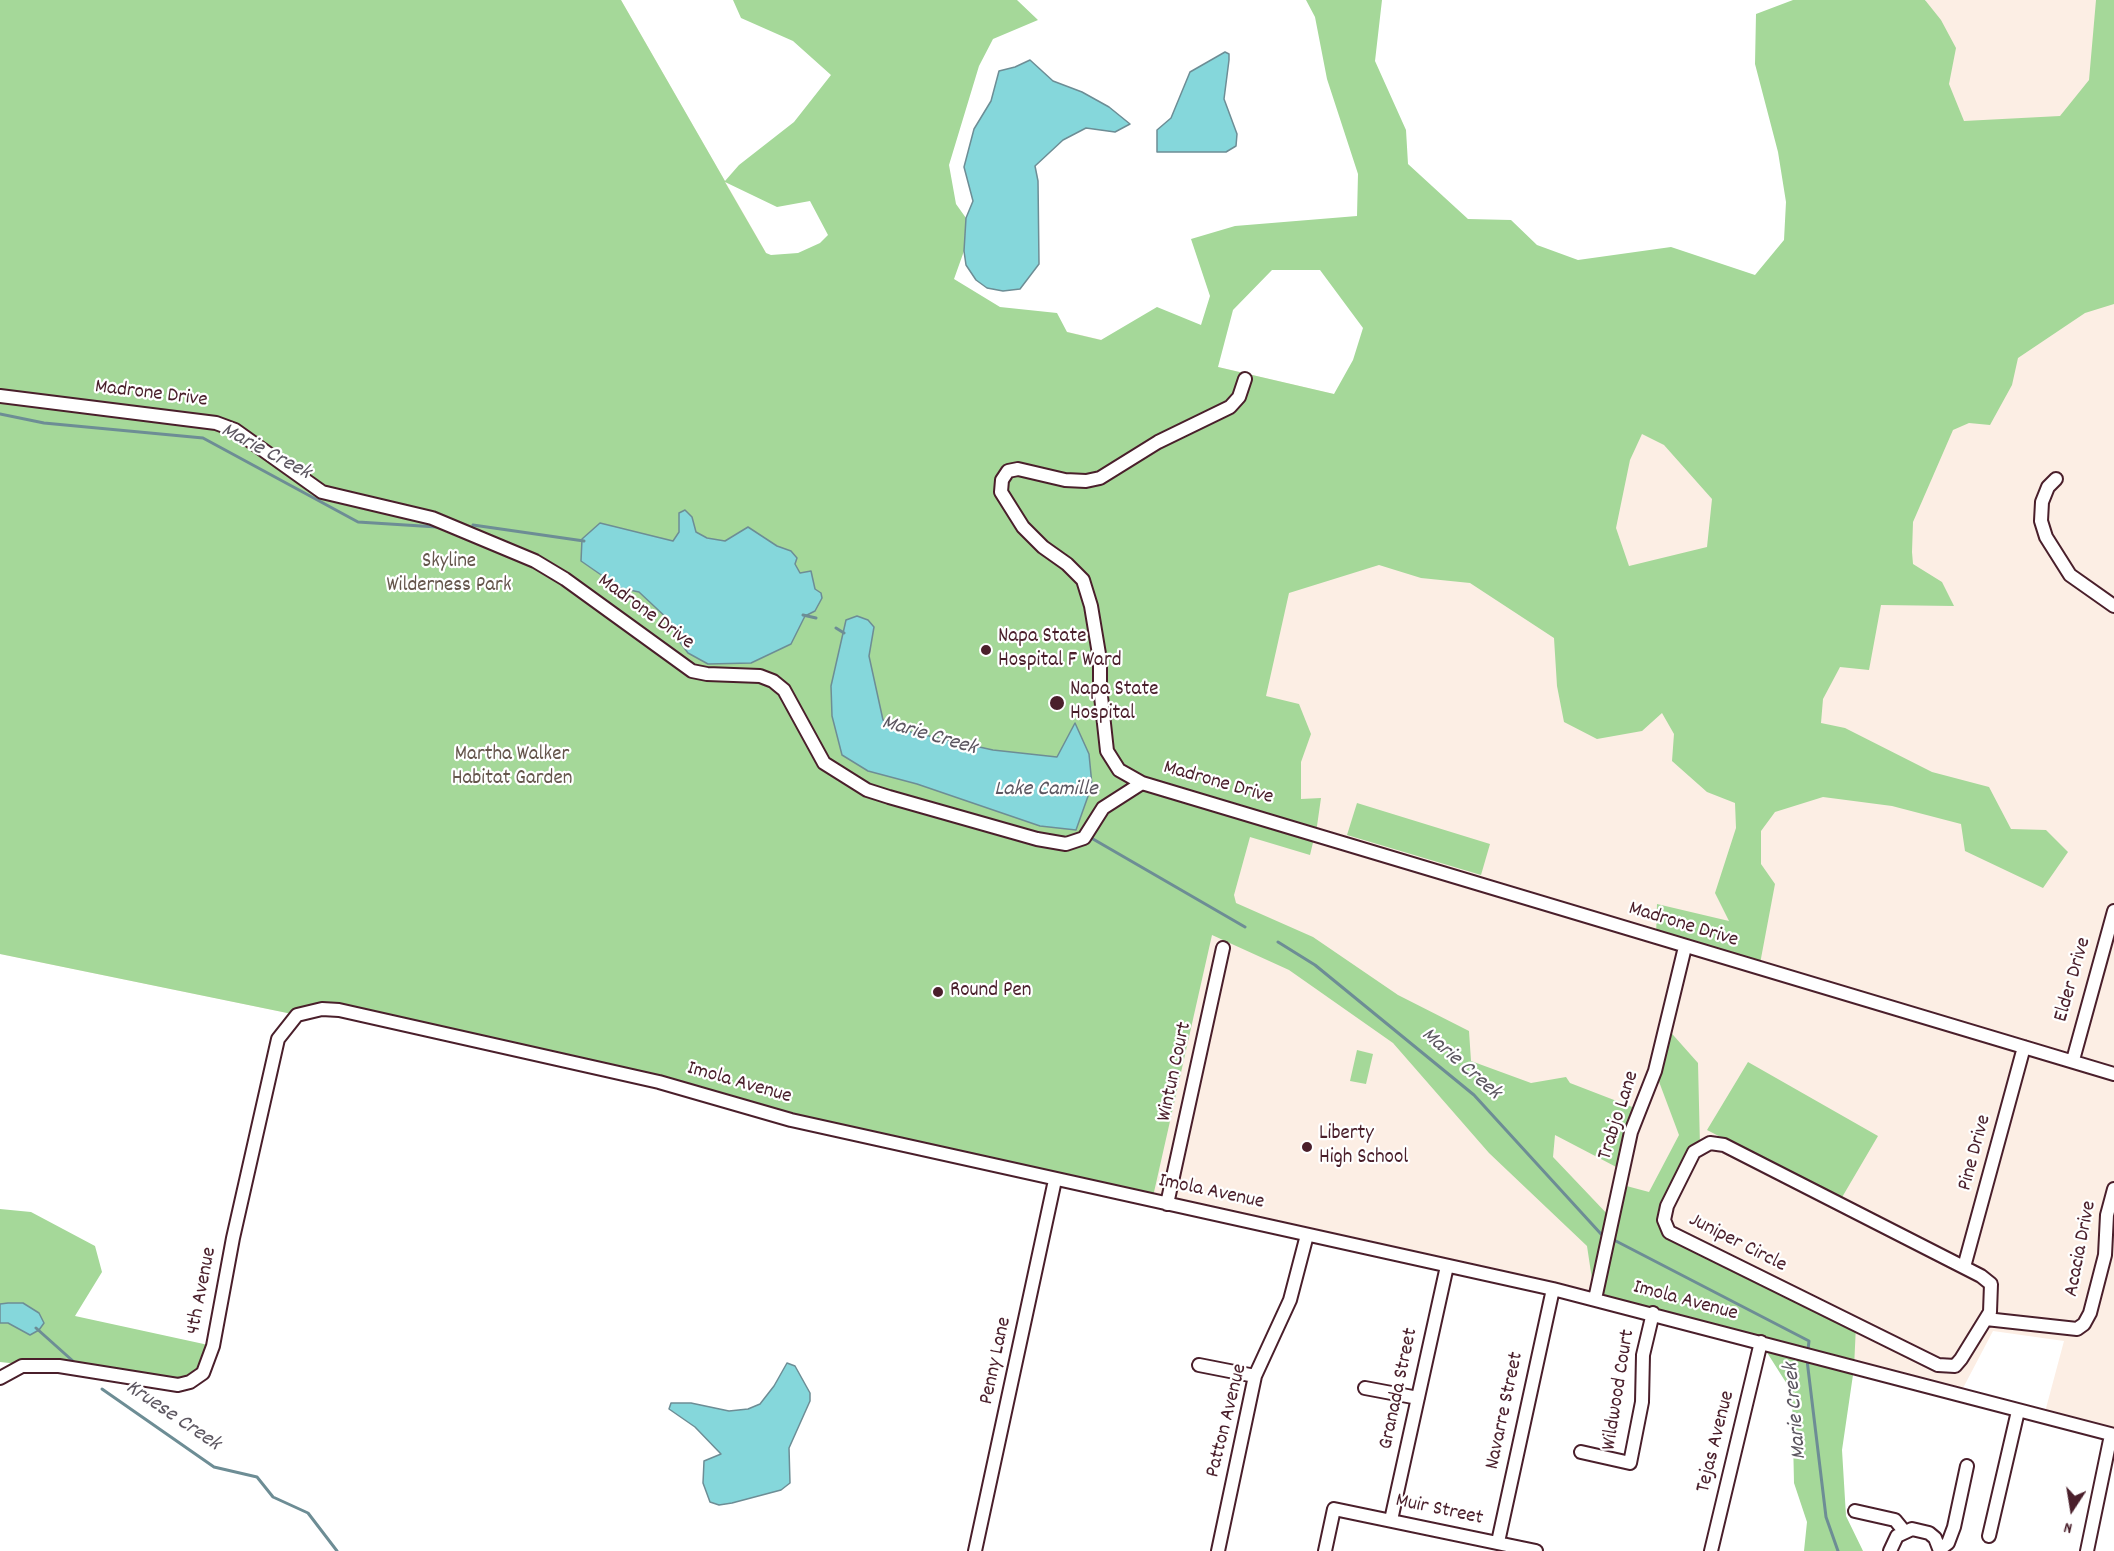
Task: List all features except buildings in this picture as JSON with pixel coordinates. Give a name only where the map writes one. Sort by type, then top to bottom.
[{"type":"street","points":[[1142,783],[1119,770],[1107,751],[1103,726],[1100,660],[1092,606],[1083,580],[1023,527],[1001,492],[1002,480],[1008,471],[1018,469],[1065,480],[1086,481],[1100,478],[1158,442],[1230,407],[1239,397],[1245,379]]},
{"type":"street","name":"Madrone Drive","points":[[0,396],[216,423],[235,430],[322,492],[338,498],[432,518],[535,561],[565,579],[678,664],[707,675],[760,676],[773,681],[784,690],[824,763],[836,773],[878,794],[1037,840],[1066,844],[1084,838],[1103,808],[1142,783],[1320,834],[1685,947],[2114,1074]]},
{"type":"street","points":[[2056,479],[2048,487],[2042,502],[2040,521],[2046,537],[2070,575],[2114,606]]},
{"type":"street","name":"Elder Drive","points":[[2073,1060],[2114,912]]},
{"type":"street","name":"Trabjo Lane","points":[[1595,1299],[1631,1132],[1655,1071],[1685,947]]},
{"type":"street","name":"Wintun Court","points":[[1167,1204],[1223,948]]},
{"type":"street","name":"Imola Avenue","points":[[297,1015],[322,1009],[339,1010],[659,1082],[791,1120],[1653,1313],[2113,1435]]},
{"type":"street","name":"4th Avenue","points":[[0,1378],[22,1366],[59,1366],[178,1384],[190,1382],[203,1372],[213,1346],[233,1238],[278,1039],[297,1015]]},
{"type":"street","name":"Pine Drive","points":[[1964,1267],[1971,1250],[2024,1047]]},
{"type":"street","name":"Juniper Circle","points":[[1710,1143],[1724,1145],[1964,1267],[1991,1284],[1992,1304],[1986,1319],[1954,1366],[1938,1365],[1684,1241],[1669,1232],[1664,1220],[1668,1206],[1694,1152],[1710,1143]]},
{"type":"street","name":"Penny Lane","points":[[975,1551],[1055,1179]]},
{"type":"street","name":"Acacia Drive","points":[[1986,1319],[2077,1329],[2084,1324],[2090,1313],[2105,1255],[2107,1215],[2114,1189]]},
{"type":"street","name":"Patton Avenue","points":[[1218,1551],[1255,1376],[1290,1300],[1307,1235]]},
{"type":"street","name":"Granada Street","points":[[1391,1521],[1447,1266]]},
{"type":"street","name":"Navarre Street","points":[[1498,1542],[1553,1289]]},
{"type":"street","name":"Wildwood Court","points":[[1581,1452],[1630,1463],[1642,1402],[1643,1355],[1653,1313]]},
{"type":"street","name":"Tejas Avenue","points":[[1711,1551],[1761,1342]]},
{"type":"street","points":[[1199,1365],[1255,1376]]},
{"type":"street","points":[[1365,1388],[1418,1398]]},
{"type":"street","points":[[1989,1536],[2018,1411]]},
{"type":"street","points":[[2087,1551],[2113,1435]]},
{"type":"street","points":[[1890,1551],[1892,1543],[1904,1532],[1912,1529],[1929,1533],[1940,1550],[1948,1543],[1954,1527],[1967,1466]]},
{"type":"street","name":"Muir Street","points":[[1325,1551],[1334,1509],[1536,1551]]},
{"type":"street","points":[[1855,1511],[1895,1520],[1904,1532]]},
{"type":"shaded area","name":"Napa State Hospital","points":[[0,0],[621,0],[772,263],[1334,394],[1617,410],[1795,452],[1926,0],[2114,0],[2114,1435],[2045,1412],[2064,1341],[1993,1331],[1962,1390],[339,1010],[297,1015],[0,954]]},
{"type":"green space","name":"Skyline Wilderness Park","points":[[0,0],[621,0],[725,181],[739,165],[794,122],[831,75],[793,41],[741,18],[733,0],[1017,0],[1038,20],[993,39],[979,66],[949,165],[956,204],[966,218],[964,251],[954,279],[1000,307],[1057,313],[1067,332],[1101,340],[1157,307],[1201,325],[1210,296],[1191,239],[1235,226],[1357,216],[1358,174],[1327,79],[1315,17],[1306,0],[1382,0],[1375,61],[1406,130],[1408,164],[1468,219],[1511,220],[1537,245],[1578,260],[1671,247],[1755,275],[1784,240],[1786,202],[1778,152],[1755,64],[1756,14],[1793,0],[1925,0],[1941,20],[1956,48],[1949,84],[1964,121],[2060,116],[2089,80],[2096,0],[2114,0],[2114,304],[2085,313],[2018,358],[2012,385],[1990,425],[1969,423],[1953,430],[1913,522],[1912,552],[1913,564],[1942,582],[1954,606],[1881,605],[1869,670],[1840,667],[1823,699],[1821,723],[1845,728],[1932,772],[1989,787],[2011,829],[2046,830],[2068,852],[2043,888],[1965,851],[1961,824],[1892,806],[1823,797],[1775,812],[1761,831],[1761,864],[1775,884],[1759,969],[1656,938],[1657,904],[1729,921],[1715,893],[1736,828],[1735,803],[1707,792],[1672,761],[1674,734],[1662,713],[1642,731],[1597,739],[1564,722],[1557,686],[1554,638],[1470,583],[1421,578],[1379,565],[1289,593],[1266,696],[1299,704],[1311,734],[1301,762],[1301,799],[1321,798],[1317,826],[1310,855],[1250,837],[1234,895],[1236,903],[1313,937],[1398,995],[1469,1031],[1471,1061],[1531,1083],[1566,1077],[1570,1083],[1640,1110],[1622,1170],[1555,1135],[1553,1157],[1611,1218],[1619,1184],[1649,1192],[1679,1135],[1655,1071],[1666,1027],[1698,1063],[1700,1147],[1668,1206],[1669,1232],[1856,1325],[1854,1368],[1842,1450],[1846,1516],[1863,1551],[1804,1551],[1807,1522],[1794,1483],[1792,1392],[1761,1343],[1595,1299],[1587,1246],[1489,1153],[1393,1043],[1289,970],[1212,935],[1152,1201],[339,1010],[297,1015],[0,954]],"holes":[[[725,182],[777,207],[810,201],[828,235],[820,243],[798,253],[771,255],[766,253]],[[1272,270],[1320,270],[1363,328],[1353,360],[1334,394],[1218,367],[1233,310]],[[1642,434],[1664,445],[1712,499],[1707,547],[1629,566],[1616,528],[1630,460]]]},
{"type":"green space","points":[[1357,803],[1490,844],[1481,875],[1347,835]]},
{"type":"green space","points":[[1357,1050],[1373,1054],[1366,1084],[1350,1081]]},
{"type":"green space","points":[[1748,1062],[1878,1136],[1841,1199],[1707,1130]]},
{"type":"green space","points":[[0,1209],[31,1212],[95,1246],[102,1272],[75,1316],[213,1346],[190,1382],[0,1362]]},
{"type":"water","points":[[1225,52],[1229,54],[1229,60],[1224,99],[1237,134],[1236,146],[1226,152],[1157,152],[1157,130],[1171,118],[1190,72]]},
{"type":"water","points":[[1030,60],[1053,81],[1082,92],[1109,107],[1130,124],[1115,132],[1086,128],[1063,140],[1035,166],[1038,181],[1039,264],[1020,289],[1003,291],[987,288],[976,280],[966,265],[964,251],[966,218],[973,201],[964,167],[974,129],[991,101],[999,71]]},
{"type":"water","points":[[685,510],[692,517],[696,532],[707,538],[725,541],[748,527],[777,546],[791,551],[797,558],[795,564],[800,573],[811,571],[815,589],[821,593],[822,598],[815,611],[805,616],[791,644],[751,663],[708,664],[688,653],[679,641],[671,622],[639,592],[620,588],[581,561],[582,539],[600,523],[673,541],[679,532],[679,513]]},
{"type":"water","name":"Lake Camille","points":[[857,616],[868,620],[874,627],[869,656],[883,720],[911,732],[993,750],[1057,757],[1075,723],[1089,754],[1092,785],[1076,830],[1040,826],[917,784],[868,771],[842,755],[832,716],[831,686],[846,620]]},
{"type":"water","points":[[23,1303],[39,1313],[44,1323],[39,1330],[30,1335],[8,1323],[0,1323],[0,1304]]},
{"type":"water","points":[[787,1363],[795,1366],[810,1393],[810,1401],[789,1448],[790,1483],[781,1490],[732,1503],[719,1505],[710,1502],[703,1483],[704,1461],[721,1454],[695,1427],[669,1409],[671,1403],[691,1403],[729,1411],[748,1409],[760,1404]]},
{"type":"waterway","name":"Marie Creek","points":[[0,414],[44,423],[203,438],[358,522],[437,527]]},
{"type":"waterway","name":"Marie Creek","points":[[473,525],[584,541]]},
{"type":"waterway","name":"Marie Creek","points":[[803,615],[816,618]]},
{"type":"waterway","name":"Marie Creek","points":[[836,628],[844,633]]},
{"type":"waterway","name":"Marie Creek","points":[[1093,839],[1245,927]]},
{"type":"waterway","name":"Marie Creek","points":[[1278,942],[1315,965],[1474,1095],[1601,1234]]},
{"type":"waterway","name":"Marie Creek","points":[[1614,1240],[1809,1341],[1808,1350]]},
{"type":"waterway","name":"Kruese Creek","points":[[36,1328],[74,1362]]},
{"type":"waterway","name":"Marie Creek","points":[[1807,1360],[1826,1517],[1838,1551]]},
{"type":"waterway","name":"Kruese Creek","points":[[102,1389],[214,1467],[257,1477],[273,1497],[308,1513],[337,1551]]},
{"type":"place","name":"Napa State Hospital F Ward","points":[[986,650]]},
{"type":"place","name":"Napa State Hospital","points":[[1057,703]]},
{"type":"place","name":"Round Pen","points":[[938,992]]},
{"type":"place","name":"Liberty High School","points":[[1307,1147]]},
{"type":"park label","name":"Martha Walker Habitat Garden","points":[[512,768]]}]
